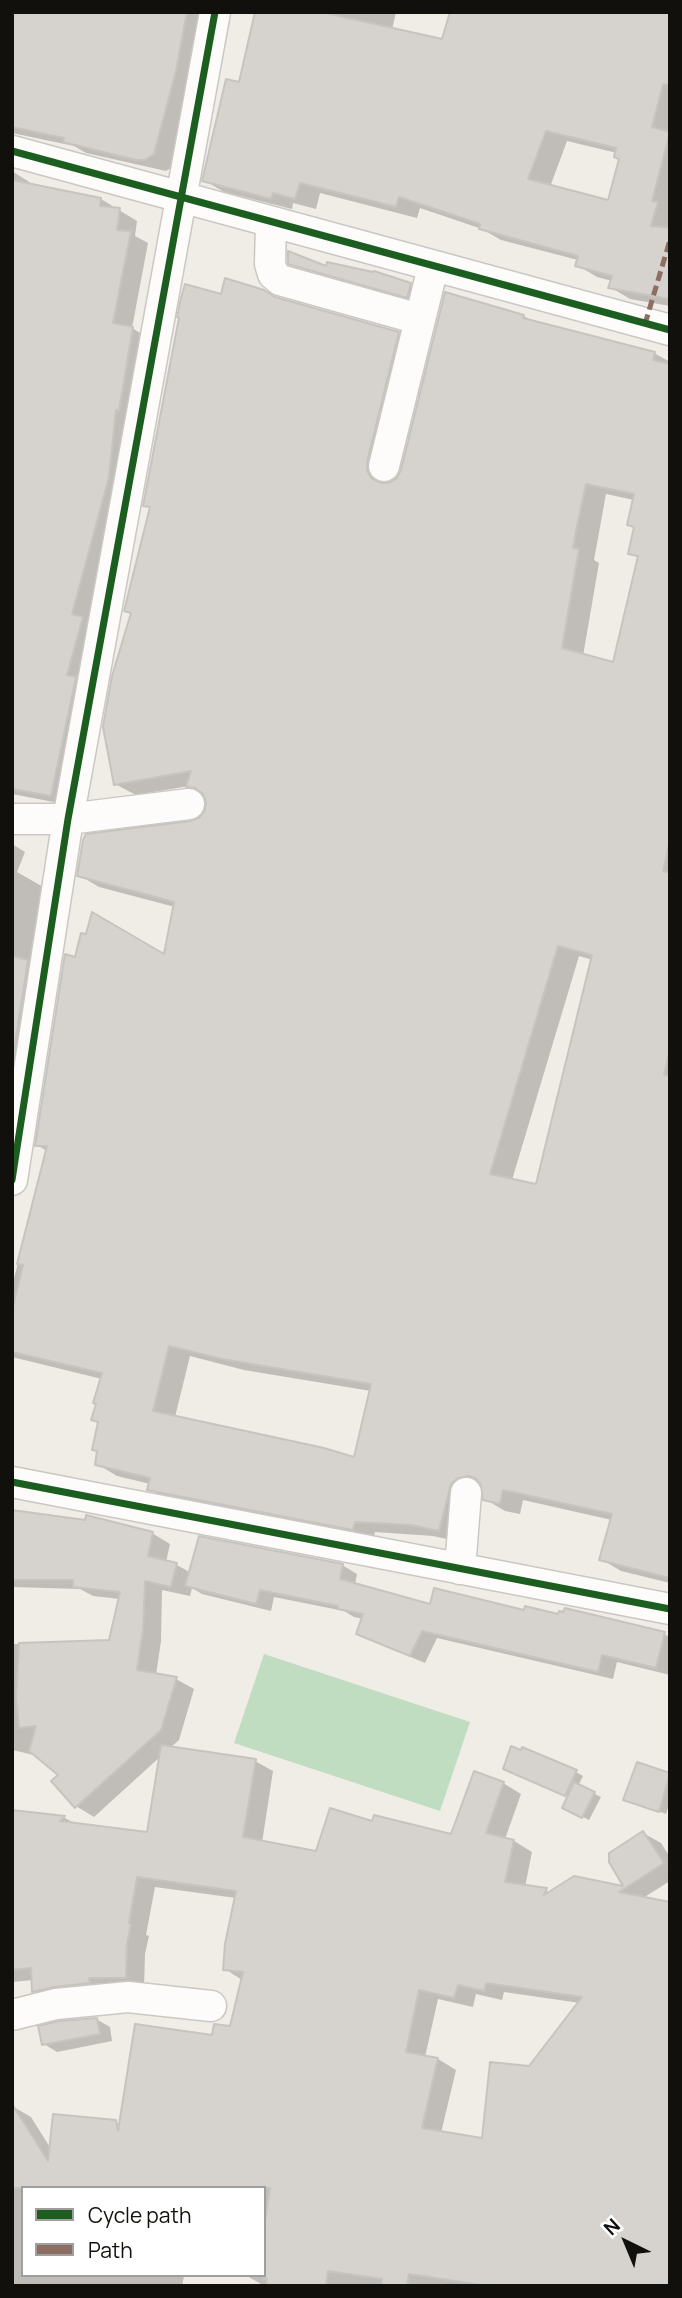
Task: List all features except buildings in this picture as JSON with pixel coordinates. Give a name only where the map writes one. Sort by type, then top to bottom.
[{"type":"street","points":[[12,1180],[68,819],[215,12]]},
{"type":"street","points":[[12,151],[670,330]]},
{"type":"street","points":[[271,223],[270,264],[280,280],[419,319]]},
{"type":"street","points":[[384,466],[433,267]]},
{"type":"street","points":[[12,819],[68,819],[189,804]]},
{"type":"street","points":[[12,1482],[670,1609]]},
{"type":"street","points":[[460,1569],[466,1493]]},
{"type":"street","points":[[12,2015],[56,2004],[128,1997],[211,2006]]},
{"type":"green space","points":[[264,1654],[470,1722],[440,1811],[234,1743]]},
{"type":"marked path","points":[[645,324],[670,240]]},
{"type":"cycle path","points":[[12,1180],[68,819],[215,12]]},
{"type":"cycle path","points":[[12,151],[670,330]]},
{"type":"cycle path","points":[[12,1482],[670,1609]]}]
